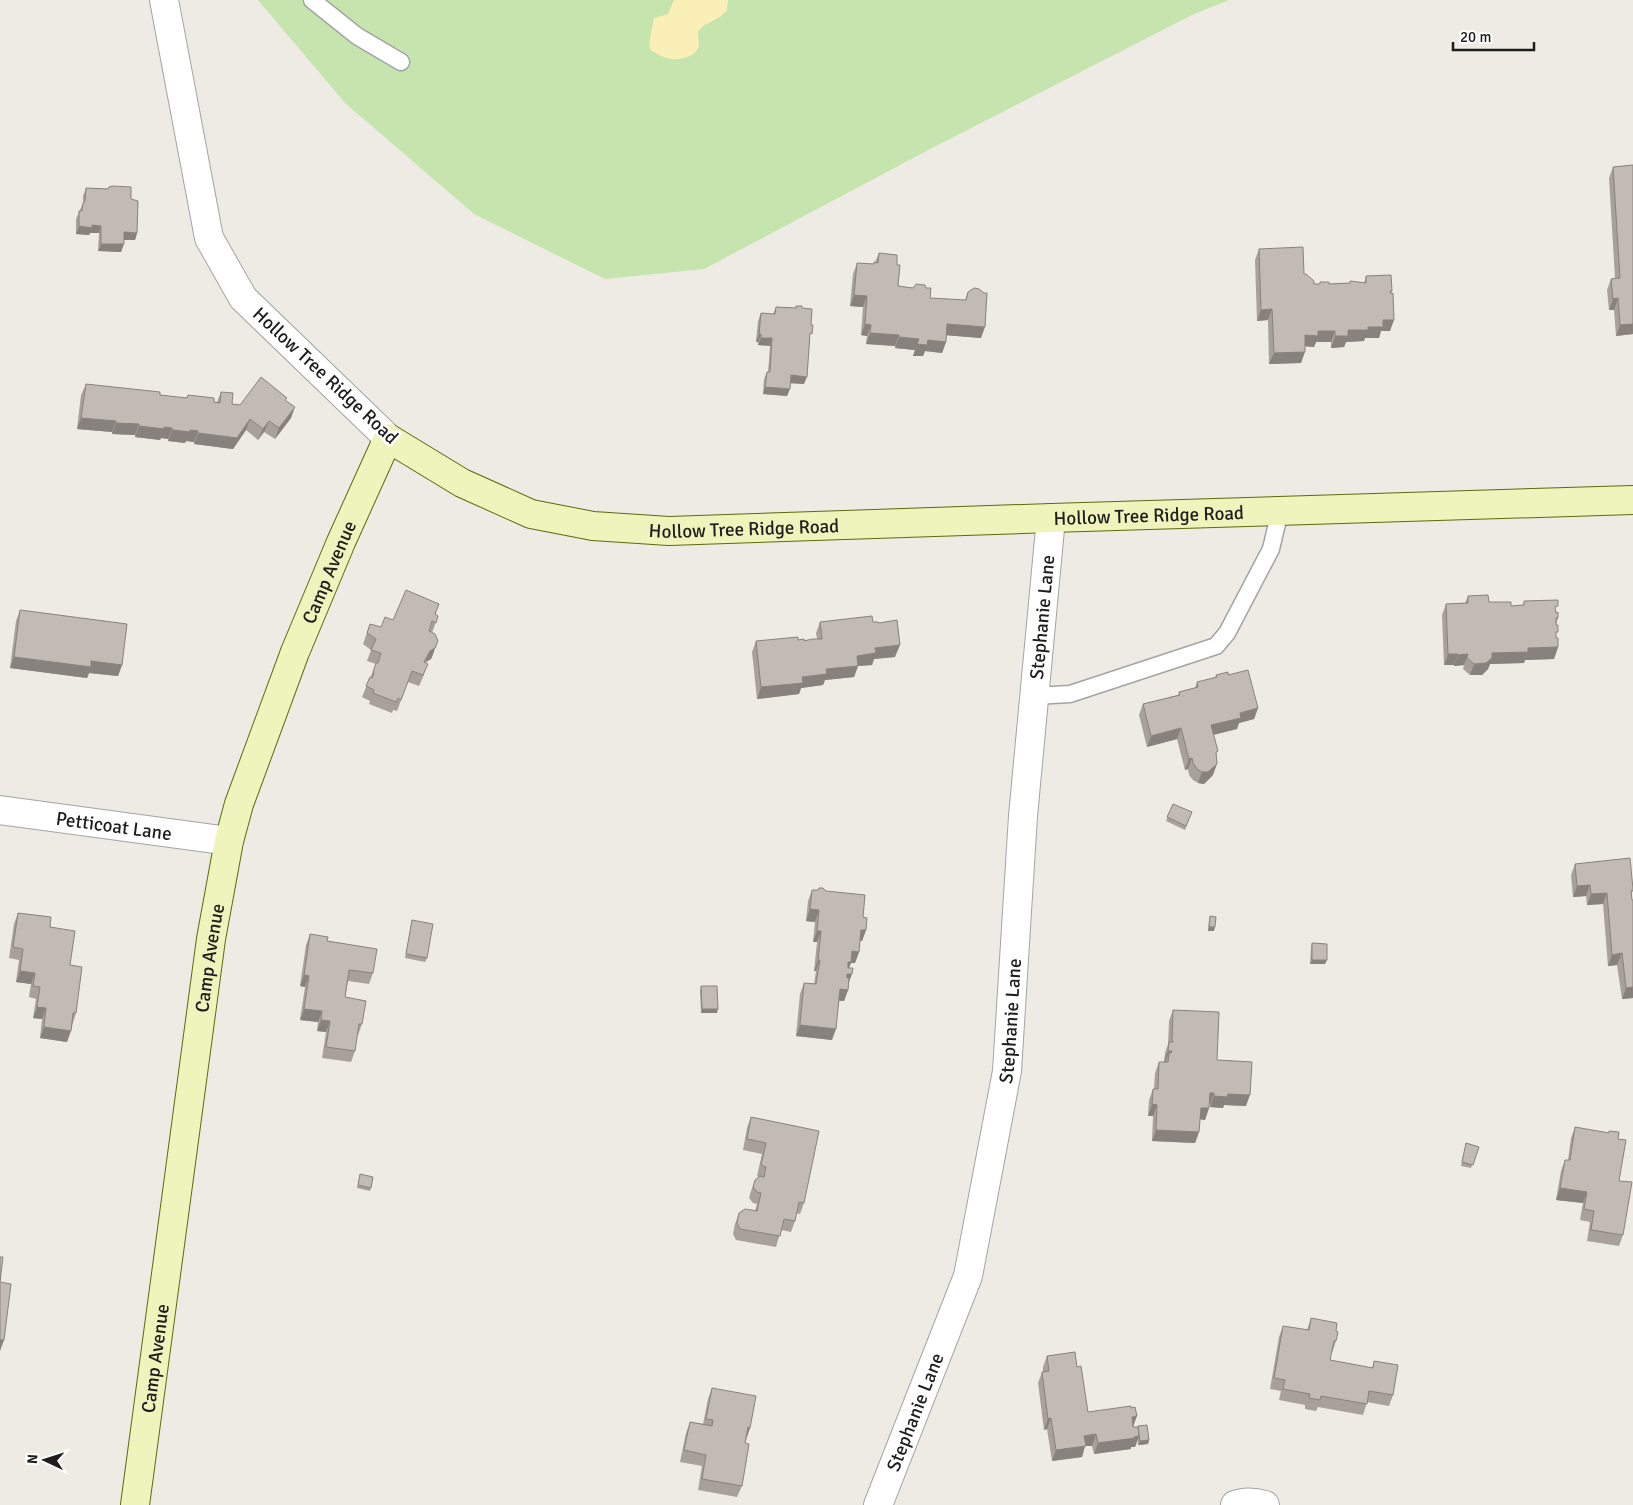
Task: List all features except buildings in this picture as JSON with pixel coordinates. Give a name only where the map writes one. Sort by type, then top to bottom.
[{"type":"street","name":"Hollow Tree Ridge Road","points":[[164,0],[209,238],[243,298],[388,438],[462,483],[531,514],[593,526],[669,531],[1633,500]]},
{"type":"street","name":"Camp Avenue","points":[[135,1505],[211,938],[229,841],[239,804],[295,652],[340,542],[388,438]]},
{"type":"street","name":"Stephanie Lane","points":[[878,1505],[968,1276],[1007,1071],[1023,816],[1051,518]]},
{"type":"street","name":"Petticoat Lane","points":[[0,810],[229,841]]},
{"type":"street","points":[[1235,1505],[1242,1502],[1265,1505]]},
{"type":"lane","points":[[312,0],[357,36],[400,62]]},
{"type":"lane","points":[[1034,696],[1070,694],[1216,646],[1228,633],[1271,549],[1280,511]]},
{"type":"green space","points":[[258,0],[1229,0],[1192,15],[936,146],[704,269],[605,279],[474,214],[345,103]]},
{"type":"sand","points":[[674,0],[728,0],[727,10],[720,17],[703,26],[698,32],[699,47],[694,54],[681,59],[667,58],[650,50],[654,18],[668,14]]}]
